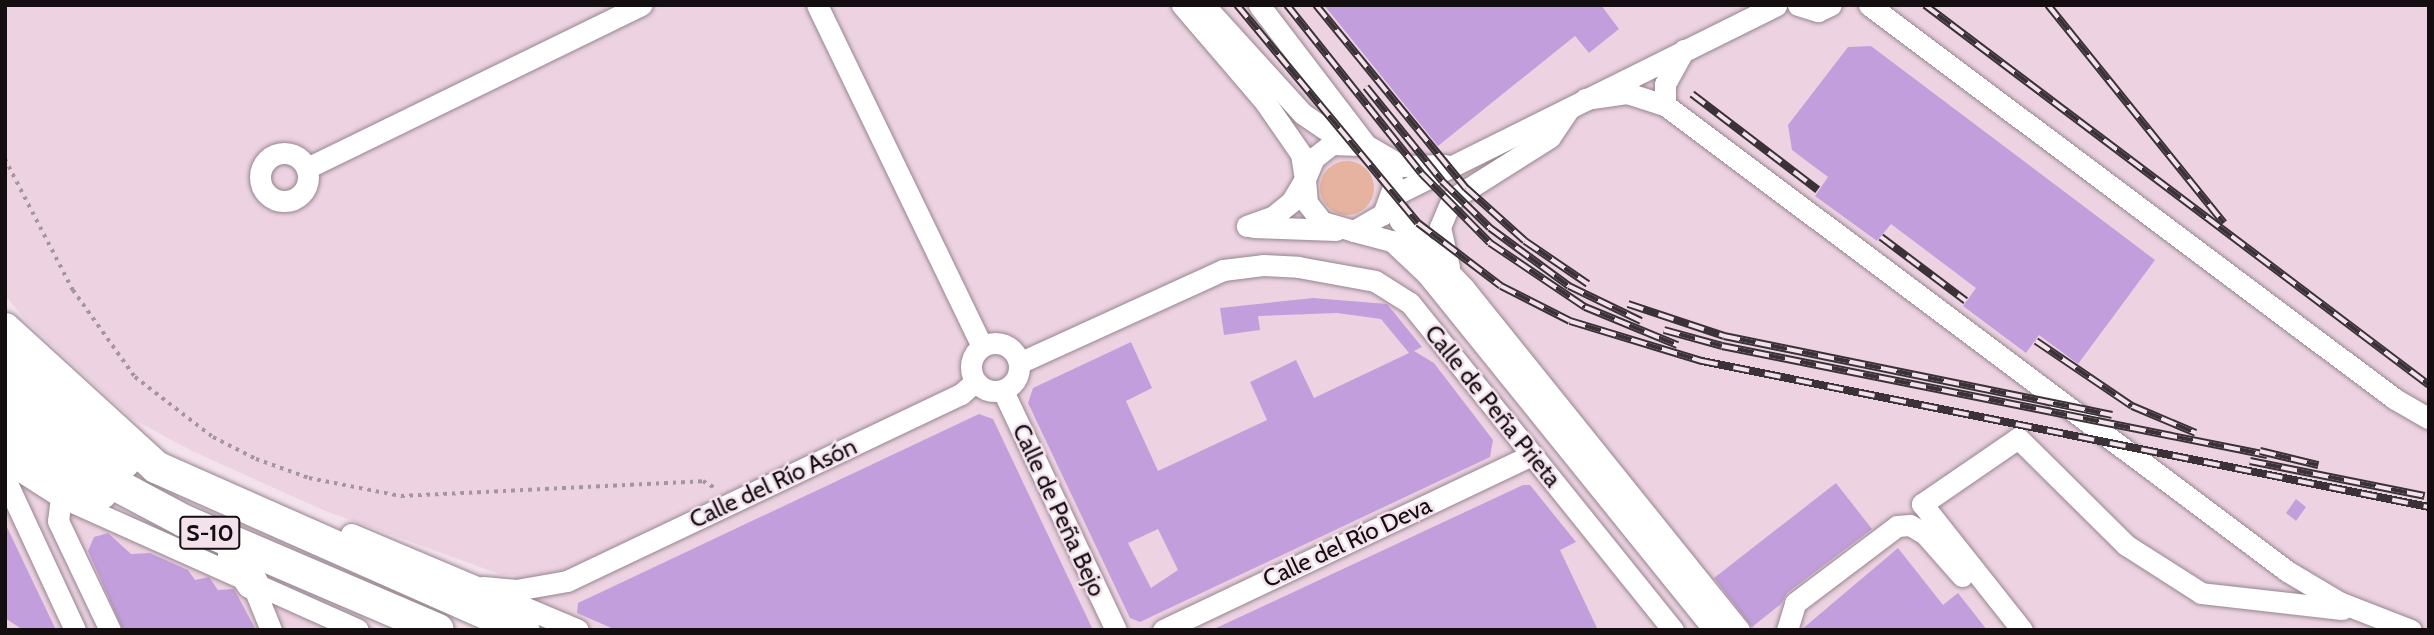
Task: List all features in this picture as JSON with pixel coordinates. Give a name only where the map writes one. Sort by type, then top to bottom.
[{"type":"highway","points":[[5,329],[80,402],[156,467],[523,630]]},
{"type":"highway","name":"S-10","points":[[5,366],[68,424],[190,500],[496,630]]},
{"type":"highway","name":"S-10","points":[[5,396],[37,427],[134,495],[184,521],[438,630]]},
{"type":"highway","points":[[80,402],[195,472],[351,534]]},
{"type":"highway","points":[[5,432],[74,479],[163,526],[403,630]]},
{"type":"highway","points":[[234,555],[252,583]]},
{"type":"street","points":[[307,168],[641,5]]},
{"type":"street","points":[[817,5],[982,346]]},
{"type":"street","points":[[1182,5],[1288,133],[1301,154],[1313,214],[1349,231]]},
{"type":"street","points":[[1204,5],[1303,114],[1344,142],[1373,149],[1402,166],[1461,162]]},
{"type":"street","points":[[1259,5],[1390,168],[1392,198],[1400,221],[1453,275],[1739,630]]},
{"type":"street","points":[[1344,142],[1322,150],[1280,212],[1247,226],[1349,231],[1377,220],[1392,198],[1776,5]]},
{"type":"street","points":[[1798,5],[1818,10],[1830,5]]},
{"type":"street","points":[[1870,5],[2395,399],[2429,419]]},
{"type":"street","points":[[1665,105],[1665,84],[1684,50]]},
{"type":"street","points":[[1453,275],[1439,236],[1446,207],[1460,191],[1550,137],[1578,103],[1627,93],[1665,105],[2287,572],[2358,611],[2411,630]]},
{"type":"street","name":"Calle de Peña Prieta","points":[[1349,231],[1392,241],[1426,273],[1714,630]]},
{"type":"street","name":"Calle de Peña Prieta","points":[[1019,363],[1201,278],[1263,265],[1344,274],[1394,290],[1410,303],[1673,630]]},
{"type":"street","points":[[1003,344],[1019,363],[1018,377],[1003,391],[986,390],[975,382],[971,360],[982,346],[1003,344]]},
{"type":"street","name":"Calle del Río Asón","points":[[483,587],[516,590],[567,580],[961,394],[975,382]]},
{"type":"street","name":"Calle de Peña Bejo","points":[[1003,391],[1116,630]]},
{"type":"street","points":[[2022,630],[1922,504],[2018,438],[2126,545],[2201,593],[2358,611]]},
{"type":"street","name":"Calle del Río Deva","points":[[1163,630],[1532,455]]},
{"type":"street","points":[[5,461],[61,497],[358,630]]},
{"type":"street","points":[[5,479],[75,630]]},
{"type":"street","points":[[61,497],[58,521],[110,630]]},
{"type":"street","points":[[1787,630],[1795,603],[1897,526],[1910,524],[1925,534],[2005,630]]},
{"type":"street","points":[[351,534],[483,587],[578,630]]},
{"type":"street","points":[[557,621],[553,598],[567,580]]},
{"type":"street","points":[[252,583],[271,630]]},
{"type":"path","points":[[5,159],[73,290],[135,377],[213,437],[256,459],[309,478],[401,496],[703,481],[737,500]]},
{"type":"shaded area","points":[[5,5],[2429,5],[2429,630],[547,630],[496,609],[516,575],[502,575],[323,510],[192,451],[131,418],[26,321],[5,295]]},
{"type":"shaded area","points":[[1352,161],[1362,165],[1370,173],[1374,188],[1370,203],[1362,211],[1342,215],[1332,211],[1324,203],[1320,183],[1324,173],[1332,165]]},
{"type":"shaded area","points":[[5,442],[100,506],[380,630],[5,630]]},
{"type":"building","points":[[1324,5],[1601,5],[1619,29],[1589,53],[1575,36],[1438,146]]},
{"type":"building","points":[[1871,46],[2155,260],[2078,364],[2039,335],[2026,353],[1963,306],[1976,288],[1891,224],[1877,241],[1815,196],[1828,177],[1792,150],[1788,125],[1848,47]]},
{"type":"building","points":[[1313,298],[1387,304],[1422,347],[1414,351],[1434,363],[1493,440],[1490,457],[1140,622],[1130,618],[1028,403],[1033,388],[1131,342],[1152,388],[1126,401],[1158,471],[1267,420],[1250,382],[1296,360],[1314,398],[1409,353],[1381,319],[1337,313],[1258,316],[1260,330],[1224,335],[1220,308]],"holes":[[[1158,529],[1178,570],[1151,588],[1128,543]]]},
{"type":"building","points":[[979,414],[993,419],[1093,630],[616,630],[577,613],[578,603]]},
{"type":"building","points":[[1836,483],[1872,529],[1787,593],[1781,604],[1752,627],[1714,578]]},
{"type":"building","points":[[1523,485],[1530,485],[1576,542],[1560,550],[1598,630],[1212,630]]},
{"type":"building","points":[[2296,499],[2306,507],[2296,521],[2286,513]]},
{"type":"building","points":[[5,523],[56,630],[23,630],[5,618]]},
{"type":"building","points":[[108,533],[131,554],[150,553],[188,570],[195,580],[209,577],[218,590],[234,589],[256,630],[123,630],[88,551],[94,537]]},
{"type":"building","points":[[1898,548],[1943,605],[1958,593],[1987,630],[1801,630]]},
{"type":"railway","points":[[1237,5],[1418,223],[1501,286],[1570,321],[1702,361],[2429,507]]},
{"type":"railway","points":[[1287,5],[1421,173],[1490,243],[1585,307],[1677,345]]},
{"type":"railway","points":[[1316,5],[1466,188],[1525,241],[1588,284]]},
{"type":"railway","points":[[1925,5],[2429,385]]},
{"type":"railway","points":[[2048,5],[2224,223]]},
{"type":"railway","points":[[1366,87],[1442,181],[1490,228],[1569,286],[1641,321]]},
{"type":"railway","points":[[1692,94],[1818,190]]},
{"type":"railway","points":[[1881,237],[1966,301]]},
{"type":"railway","points":[[1628,304],[1724,336],[2112,415]]},
{"type":"railway","points":[[1664,330],[1722,346],[2267,455]]},
{"type":"railway","points":[[2036,341],[2132,406],[2196,433]]},
{"type":"railway","points":[[2260,451],[2318,465]]},
{"type":"railway","points":[[2250,461],[2425,496]]}]
